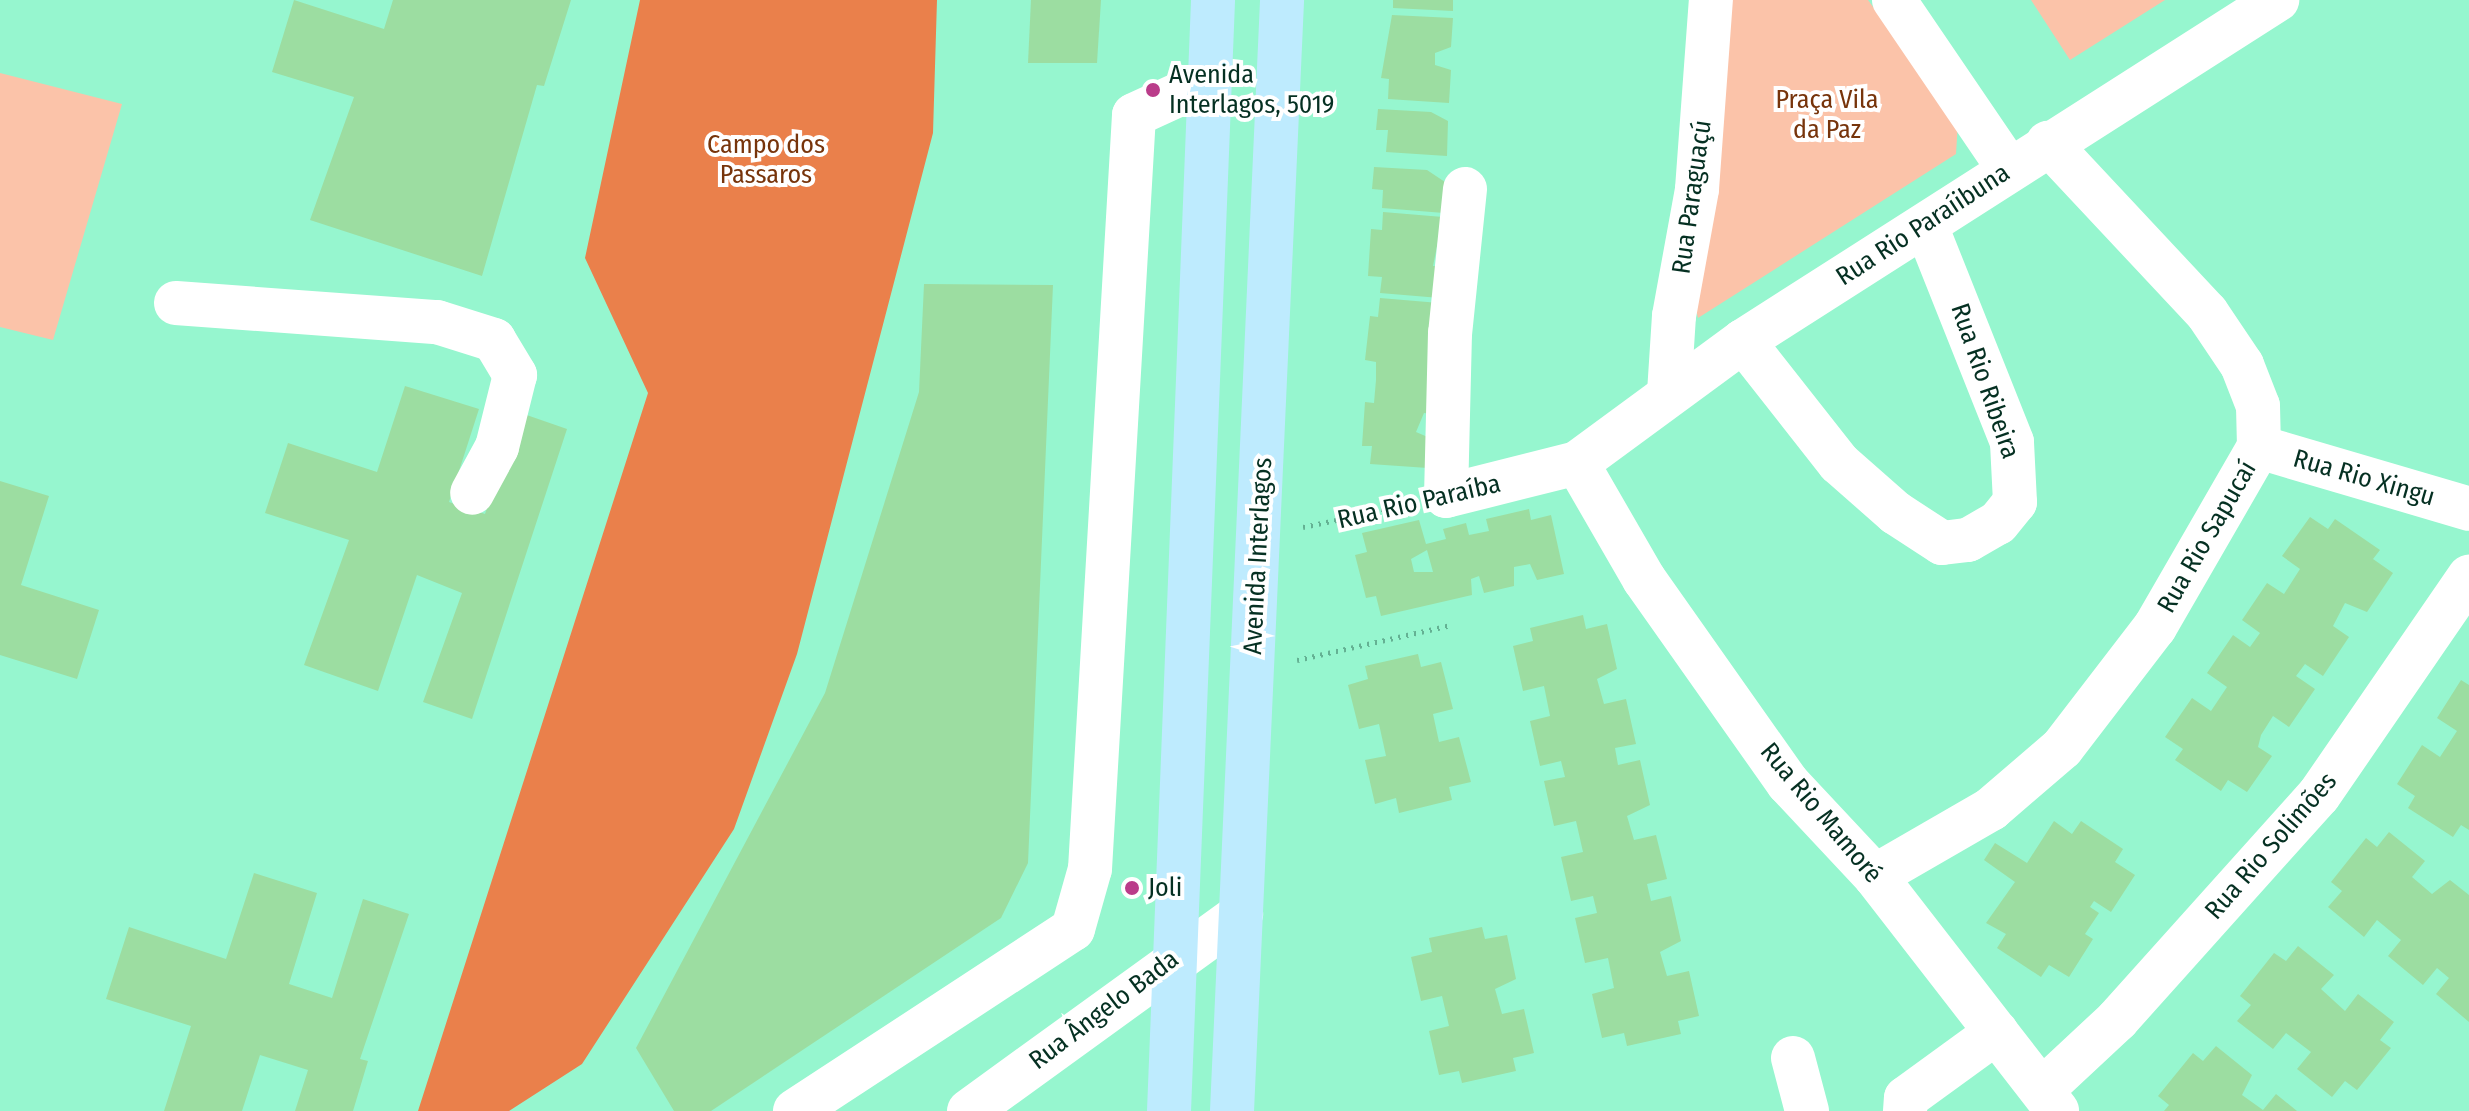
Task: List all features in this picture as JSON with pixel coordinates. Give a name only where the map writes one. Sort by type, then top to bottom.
[{"type":"main road","points":[[1169,1111],[1213,0]]},
{"type":"main road","name":"Avenida Interlagos","points":[[1232,1111],[1282,0]]},
{"type":"street","name":"Rua Paraguaçú","points":[[1669,393],[1674,316],[1697,189],[1711,0]]},
{"type":"street","points":[[1894,0],[2009,169]]},
{"type":"street","name":"Rua Rio Paraíibuna","points":[[1577,463],[1743,341],[1927,228],[2048,143],[2277,0]]},
{"type":"street","points":[[795,1111],[1073,929],[1090,869],[1134,115],[1210,80]]},
{"type":"street","name":"Rua Rio Sapucaí","points":[[1875,876],[1991,809],[2062,748],[2155,627],[2259,447],[2258,406],[2207,313],[2048,143]]},
{"type":"street","points":[[1446,496],[1450,333],[1465,189]]},
{"type":"street","name":"Rua Rio Ribeira","points":[[1743,341],[1839,463],[1896,513],[1942,543],[1968,540],[1998,523],[2015,502],[2012,442],[1927,228]]},
{"type":"street","points":[[176,303],[437,322],[494,340],[515,375],[497,447],[472,493]]},
{"type":"street","name":"Rua Rio Xingu","points":[[2259,447],[2469,509]]},
{"type":"street","name":"Rua Rio Paraíba","points":[[1446,496],[1577,463]]},
{"type":"street","name":"Rua Rio Mamoré","points":[[1577,463],[1644,579],[1788,783],[1875,876],[2049,1101]]},
{"type":"street","name":"Rua Rio Solimões","points":[[2049,1101],[2117,1020],[2319,795],[2469,577]]},
{"type":"street","name":"Rua Ângelo Bada","points":[[969,1111],[1177,954],[1241,914]]},
{"type":"street","points":[[1905,1111],[1906,1098],[1997,1032]]},
{"type":"street","points":[[1793,1058],[1807,1111]]},
{"type":"path","name":"Rua Rio Paraíba","points":[[1259,537],[1446,496]]},
{"type":"path","points":[[1253,670],[1451,625]]},
{"type":"green space","name":"Campo dos Passaros","points":[[640,0],[937,0],[933,133],[797,654],[734,829],[582,1064],[509,1111],[418,1111],[648,393],[585,258]]},
{"type":"green space","name":"Praça Vila da Paz","points":[[1731,0],[1868,0],[1958,122],[1956,154],[1698,318],[1688,278]]},
{"type":"green space","points":[[2031,0],[2165,0],[2070,60]]},
{"type":"green space","points":[[0,73],[122,104],[53,340],[0,327]]},
{"type":"building","points":[[294,0],[384,29],[393,0],[571,0],[544,86],[537,85],[482,276],[310,220],[354,97],[272,72]]},
{"type":"building","points":[[1031,0],[1101,0],[1097,63],[1028,63]]},
{"type":"building","points":[[1393,0],[1453,0],[1453,11],[1393,8]]},
{"type":"building","points":[[1392,15],[1453,18],[1451,47],[1435,53],[1435,65],[1451,70],[1449,103],[1388,99],[1389,79],[1381,78]]},
{"type":"building","points":[[1378,109],[1431,112],[1448,121],[1447,156],[1386,152],[1388,130],[1376,130]]},
{"type":"building","points":[[1374,167],[1427,170],[1445,182],[1444,213],[1382,208],[1383,190],[1372,189]]},
{"type":"building","points":[[1383,212],[1443,217],[1433,266],[1441,266],[1440,298],[1380,293],[1382,277],[1368,276],[1371,229],[1382,230]]},
{"type":"building","points":[[924,284],[1053,285],[1028,863],[1001,918],[711,1111],[674,1111],[636,1048],[825,693],[919,392]]},
{"type":"building","points":[[1380,298],[1439,303],[1432,414],[1424,413],[1416,432],[1430,438],[1428,468],[1370,464],[1372,446],[1362,446],[1365,402],[1374,403],[1376,380],[1376,362],[1365,360],[1370,316],[1378,317]]},
{"type":"building","points":[[405,386],[479,409],[449,502],[485,514],[518,412],[567,429],[472,719],[423,702],[462,593],[417,575],[378,691],[304,665],[349,540],[265,513],[288,443],[377,472]]},
{"type":"building","points":[[0,481],[49,496],[21,585],[99,610],[77,679],[0,655]]},
{"type":"building","points":[[1529,509],[1531,520],[1551,515],[1564,574],[1537,580],[1530,564],[1514,567],[1514,586],[1484,593],[1479,576],[1471,579],[1472,595],[1381,616],[1376,596],[1366,598],[1355,555],[1367,552],[1362,533],[1419,520],[1426,544],[1446,539],[1443,529],[1466,523],[1469,535],[1489,531],[1486,519]],"holes":[[[1427,550],[1433,572],[1414,572],[1411,559]]]},
{"type":"building","points":[[2310,517],[2328,529],[2335,519],[2380,550],[2373,559],[2393,573],[2367,612],[2345,603],[2333,626],[2349,637],[2323,676],[2305,664],[2296,676],[2315,689],[2289,727],[2273,716],[2261,735],[2258,747],[2272,756],[2247,792],[2228,780],[2221,791],[2175,760],[2183,749],[2165,737],[2192,698],[2211,711],[2227,687],[2207,673],[2233,635],[2250,647],[2260,633],[2242,620],[2267,583],[2284,594],[2300,569],[2282,556]]},
{"type":"building","points":[[1583,615],[1586,629],[1607,624],[1617,669],[1597,679],[1604,704],[1626,699],[1636,744],[1615,748],[1618,765],[1640,760],[1650,805],[1627,816],[1634,840],[1656,835],[1667,879],[1647,884],[1651,901],[1671,896],[1681,941],[1660,952],[1667,976],[1689,971],[1699,1016],[1678,1021],[1681,1034],[1627,1046],[1624,1033],[1602,1038],[1592,994],[1614,988],[1608,958],[1585,963],[1575,918],[1597,913],[1593,896],[1571,901],[1561,857],[1583,852],[1576,821],[1554,826],[1544,781],[1565,777],[1561,761],[1540,766],[1530,721],[1550,716],[1544,686],[1523,691],[1513,646],[1533,641],[1530,628]]},
{"type":"building","points":[[1418,654],[1421,667],[1441,662],[1453,709],[1433,714],[1439,742],[1459,737],[1471,782],[1449,787],[1452,800],[1399,813],[1396,798],[1375,804],[1365,760],[1386,756],[1379,724],[1359,729],[1348,685],[1368,679],[1365,666]]},
{"type":"building","points":[[2461,680],[2469,685],[2469,830],[2461,825],[2453,837],[2408,808],[2415,796],[2397,784],[2422,745],[2440,757],[2457,731],[2437,718]]},
{"type":"building","points":[[2054,821],[2072,834],[2081,821],[2123,849],[2115,862],[2135,875],[2111,912],[2094,901],[2090,907],[2099,913],[2085,934],[2093,939],[2069,977],[2049,965],[2041,977],[1997,948],[2006,934],[1986,923],[2015,882],[1984,860],[1995,843],[2027,863]]},
{"type":"building","points":[[2389,832],[2425,861],[2412,877],[2432,894],[2450,880],[2469,895],[2469,1022],[2436,994],[2449,978],[2437,968],[2423,985],[2388,956],[2401,940],[2377,920],[2364,937],[2328,907],[2342,891],[2331,882],[2366,838],[2377,847]]},
{"type":"building","points":[[254,873],[317,893],[289,984],[332,998],[363,899],[409,914],[360,1059],[368,1061],[353,1111],[295,1111],[308,1070],[260,1055],[242,1111],[164,1111],[191,1026],[106,999],[129,927],[226,959]]},
{"type":"building","points":[[1482,927],[1485,939],[1507,935],[1516,979],[1495,989],[1502,1014],[1524,1009],[1534,1053],[1513,1058],[1516,1071],[1462,1083],[1459,1071],[1439,1075],[1429,1031],[1449,1026],[1442,996],[1421,1001],[1411,957],[1432,952],[1429,938]]},
{"type":"building","points":[[2298,946],[2334,975],[2321,989],[2345,1011],[2358,994],[2394,1022],[2380,1040],[2391,1048],[2357,1090],[2345,1081],[2332,1097],[2297,1069],[2311,1052],[2286,1033],[2273,1049],[2237,1021],[2251,1005],[2240,996],[2274,953],[2286,961]]},
{"type":"building","points":[[2216,1046],[2252,1075],[2242,1095],[2263,1110],[2276,1094],[2297,1111],[2164,1111],[2169,1105],[2158,1096],[2193,1053],[2203,1061]]},
{"type":"place","name":"Avenida Interlagos, 5019","points":[[1153,90]]},
{"type":"place","name":"Joli","points":[[1132,888]]}]
